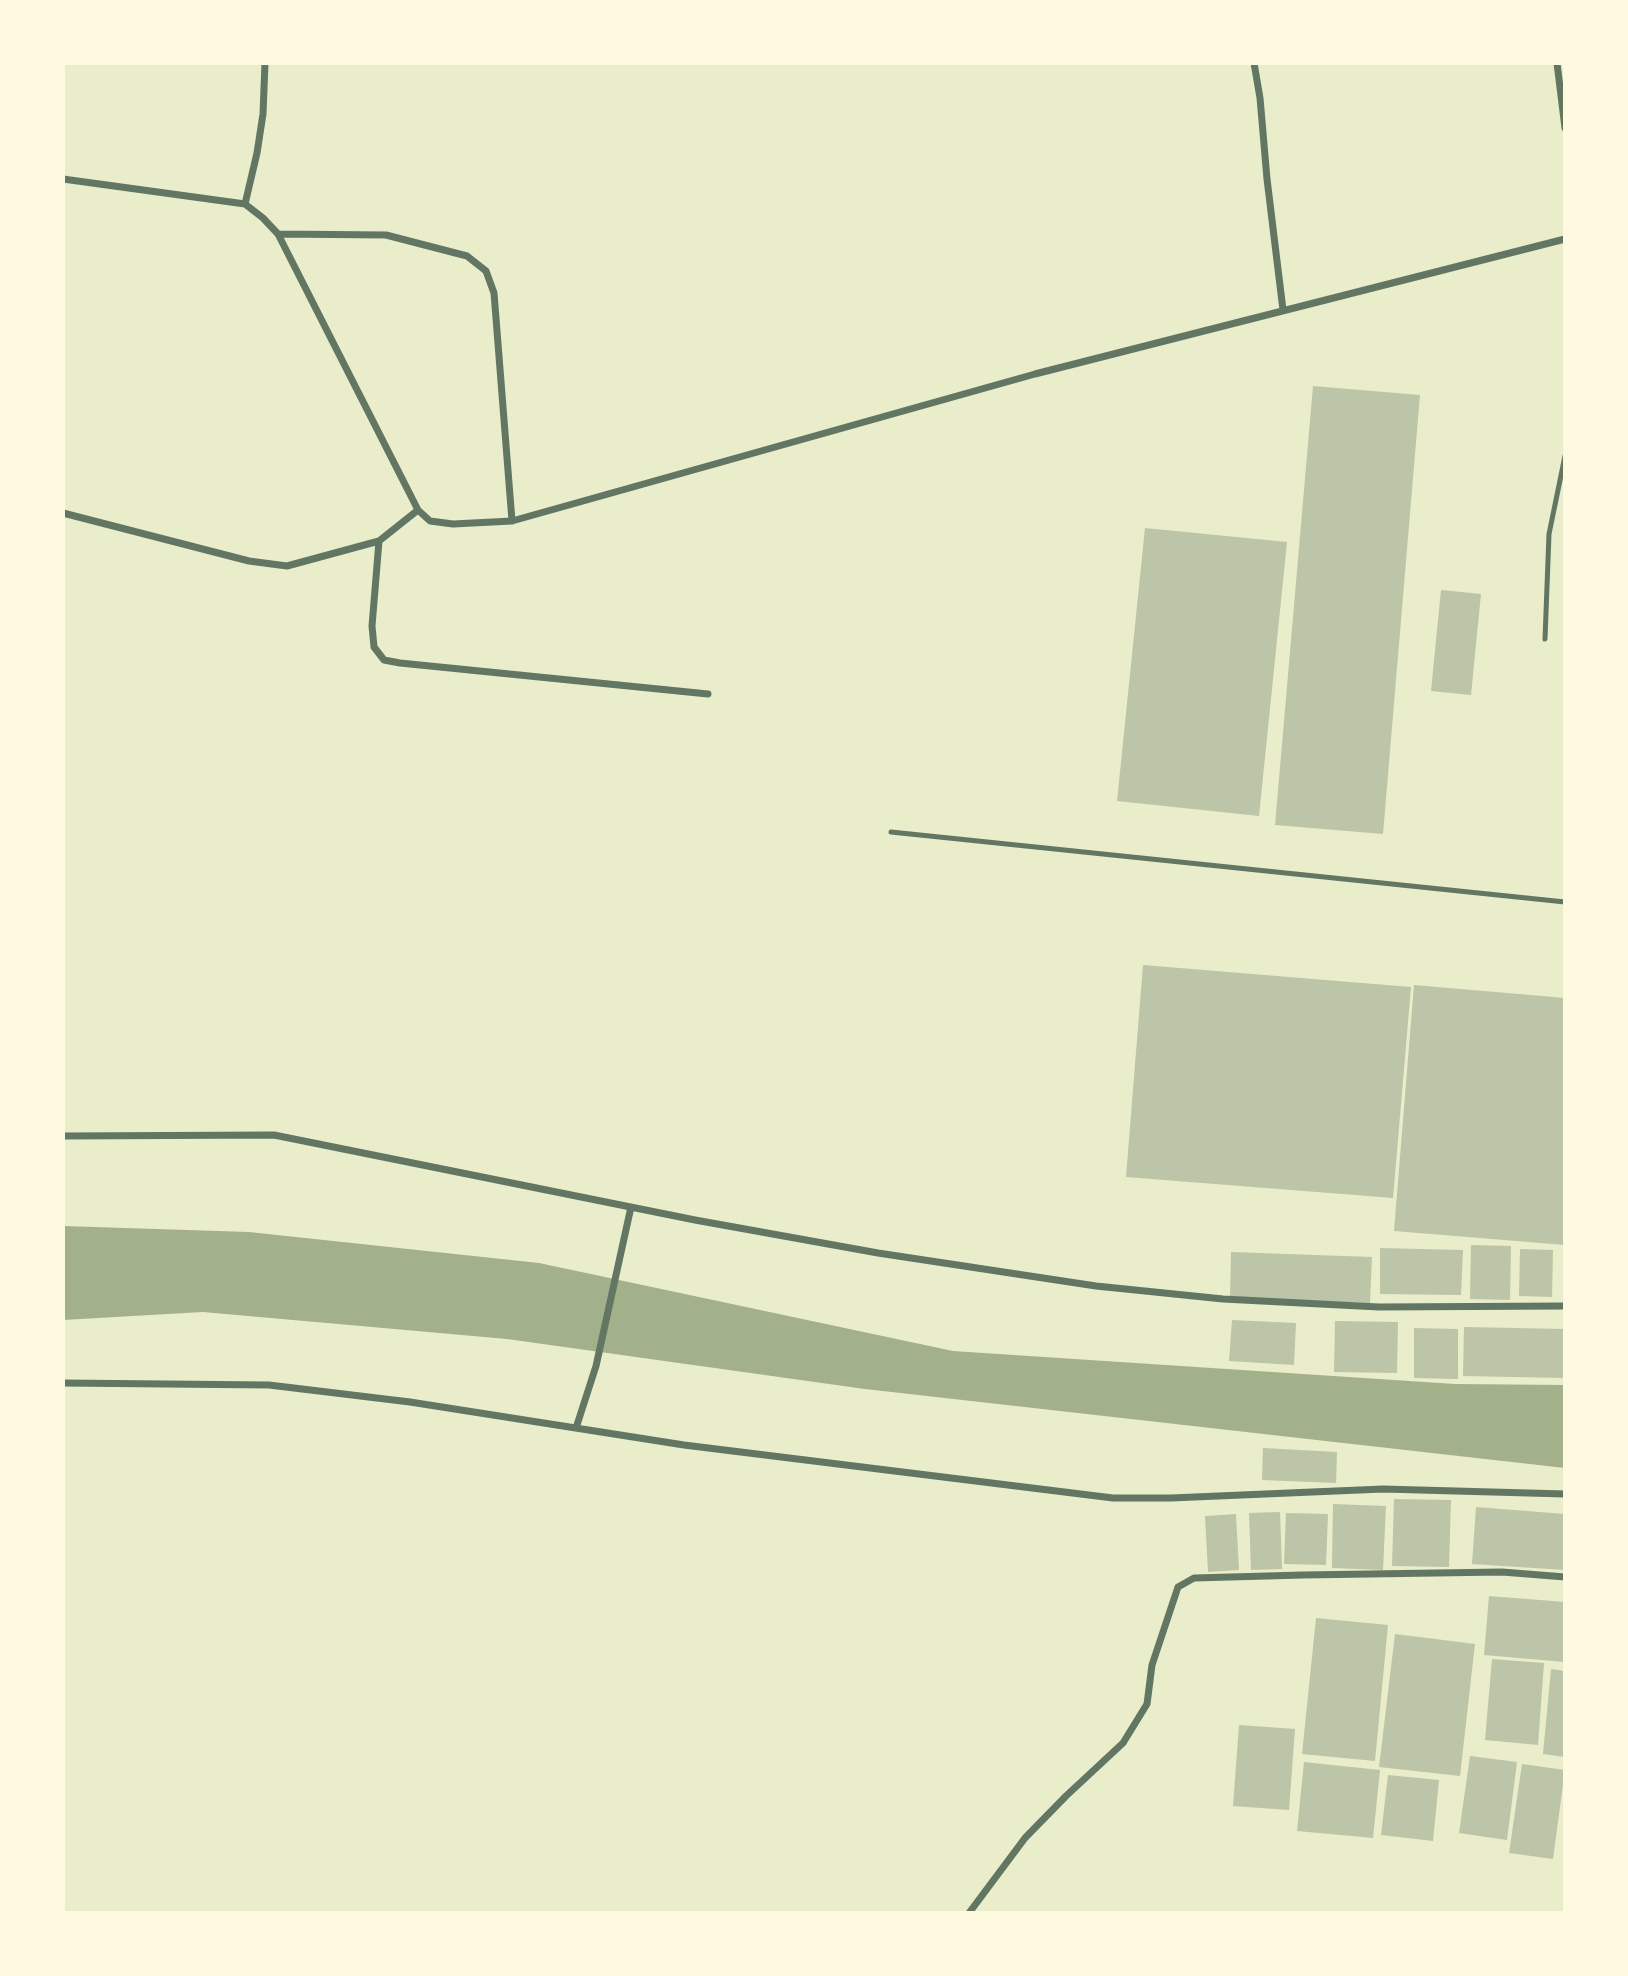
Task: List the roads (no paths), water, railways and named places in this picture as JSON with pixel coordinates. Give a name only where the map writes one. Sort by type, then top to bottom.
[{"type":"street","points":[[245,204],[263,114],[265,63]]},
{"type":"street","points":[[1254,63],[1283,310]]},
{"type":"street","points":[[1558,63],[1565,128]]},
{"type":"street","points":[[63,179],[245,204],[278,234],[418,510],[430,521],[453,524],[512,521],[1035,374],[1565,239]]},
{"type":"street","points":[[278,234],[386,235],[467,256],[486,271],[494,293],[512,521]]},
{"type":"street","points":[[63,513],[249,561],[288,566],[379,541],[418,510]]},
{"type":"street","points":[[379,541],[372,626],[374,647],[384,660],[708,694]]},
{"type":"street","points":[[63,1136],[274,1135],[631,1207],[878,1253],[1096,1286],[1223,1299],[1379,1307],[1565,1306]]},
{"type":"street","points":[[576,1428],[596,1366],[631,1207]]},
{"type":"street","points":[[63,1383],[269,1385],[410,1402],[684,1445],[1113,1498],[1383,1489],[1565,1494]]},
{"type":"street","points":[[969,1913],[1026,1838],[1123,1743],[1147,1704],[1152,1665],[1178,1587],[1194,1578],[1303,1575],[1502,1573],[1565,1577]]},
{"type":"lane","points":[[1545,639],[1549,534],[1565,456]]},
{"type":"lane","points":[[891,832],[1565,901]]}]
